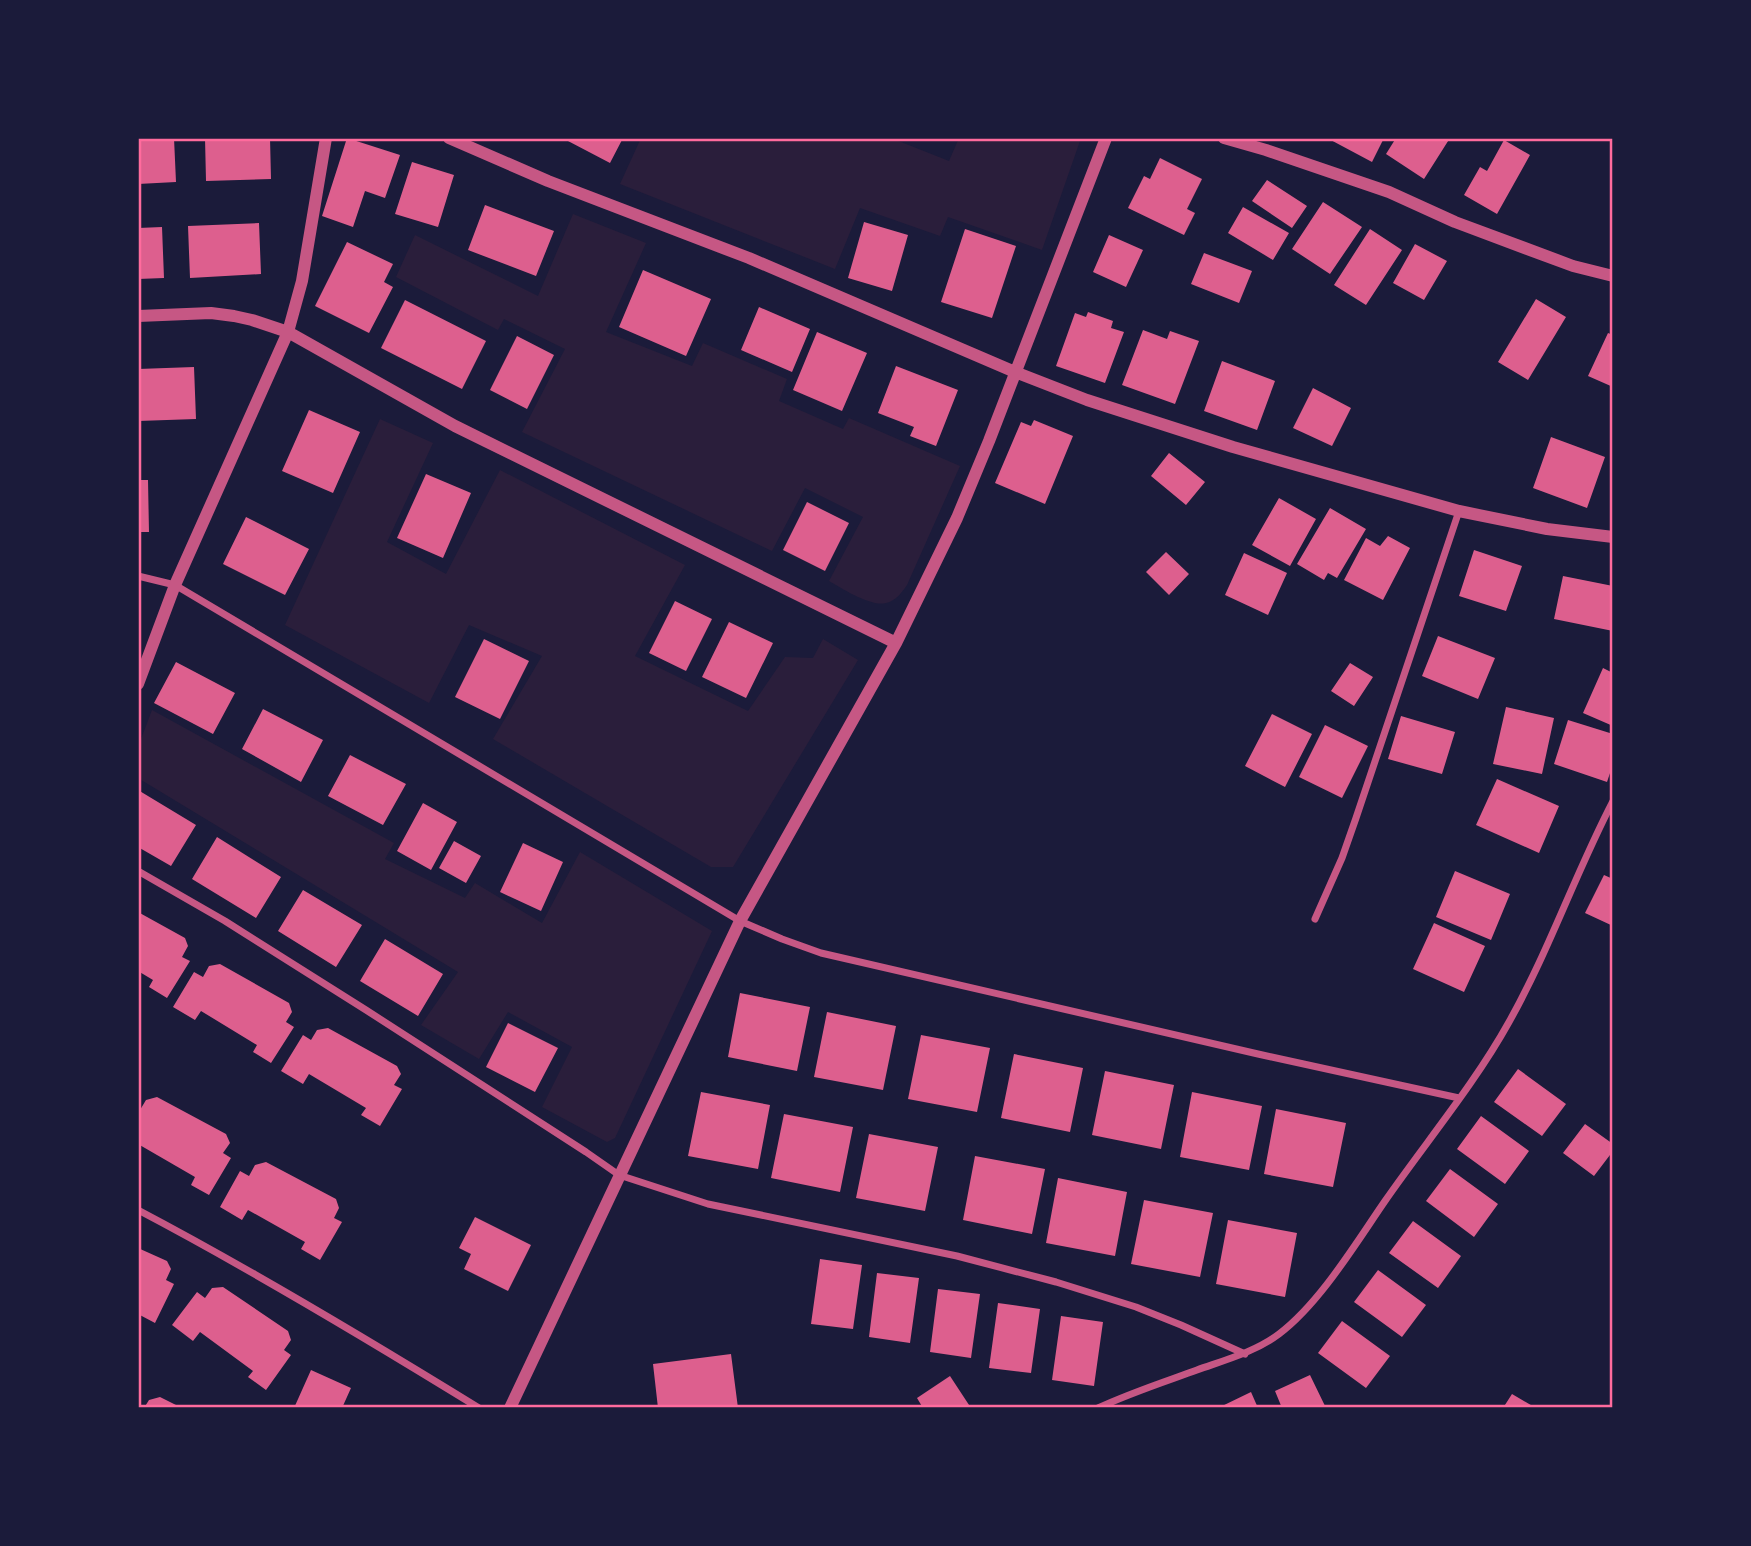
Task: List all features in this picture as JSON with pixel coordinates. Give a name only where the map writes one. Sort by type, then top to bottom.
[{"type":"street","points":[[138,684],[175,585],[288,332],[306,258],[326,138]]},
{"type":"street","points":[[449,138],[548,181],[749,258],[1087,400],[1346,480],[1459,511],[1548,530],[1613,537]]},
{"type":"street","points":[[510,1408],[740,921],[896,643],[957,518],[1106,138]]},
{"type":"street","points":[[1224,138],[1277,153],[1389,192],[1455,222],[1573,266],[1613,276]]},
{"type":"street","points":[[138,316],[223,314],[288,332],[455,426],[896,643]]},
{"type":"street","points":[[1315,919],[1353,828],[1459,511]]},
{"type":"street","points":[[138,576],[175,585],[740,921],[782,939],[821,953],[1459,1098]]},
{"type":"street","points":[[1098,1408],[1245,1354],[1279,1334],[1308,1307],[1347,1257],[1484,1064],[1509,1023],[1534,976],[1613,801]]},
{"type":"street","points":[[138,871],[225,921],[366,1010],[619,1175],[708,1204],[957,1256],[1056,1282],[1136,1307],[1245,1354]]},
{"type":"street","points":[[138,1210],[259,1277],[479,1408]]},
{"type":"shaded area","points":[[641,138],[891,138],[949,161],[959,138],[1081,138],[1042,250],[948,217],[940,236],[860,208],[835,269],[620,184]]},
{"type":"shaded area","points":[[573,214],[646,243],[606,332],[692,366],[703,343],[787,379],[779,401],[843,429],[849,418],[960,466],[907,585],[896,598],[880,604],[857,596],[829,581],[863,517],[805,488],[772,551],[522,432],[565,349],[504,319],[498,330],[396,277],[415,235],[538,296]]},
{"type":"shaded area","points":[[380,419],[433,443],[387,542],[446,574],[500,470],[685,565],[635,656],[748,711],[785,657],[813,658],[823,639],[858,660],[733,867],[711,867],[493,739],[542,656],[469,625],[429,703],[285,625]]},
{"type":"shaded area","points":[[152,710],[394,843],[385,859],[465,898],[475,883],[542,923],[580,852],[712,931],[615,1138],[607,1142],[542,1107],[572,1047],[508,1012],[479,1059],[421,1025],[458,972],[138,778],[138,747]]},
{"type":"building","points":[[138,138],[174,138],[176,182],[138,184]]},
{"type":"building","points":[[205,138],[270,138],[271,179],[206,181]]},
{"type":"building","points":[[347,138],[400,155],[385,198],[365,191],[353,227],[322,216]]},
{"type":"building","points":[[570,138],[623,138],[610,163],[568,141]]},
{"type":"building","points":[[1327,138],[1384,138],[1372,162]]},
{"type":"building","points":[[1396,138],[1450,138],[1424,179],[1386,154]]},
{"type":"building","points":[[1504,140],[1530,155],[1497,214],[1464,195],[1480,167],[1487,171]]},
{"type":"building","points":[[1160,158],[1202,179],[1187,209],[1195,213],[1184,235],[1128,208],[1144,176],[1150,179]]},
{"type":"building","points":[[412,162],[454,175],[438,227],[395,214]]},
{"type":"building","points":[[1267,180],[1307,206],[1292,228],[1252,201]]},
{"type":"building","points":[[1323,202],[1362,227],[1330,274],[1292,249]]},
{"type":"building","points":[[485,205],[554,231],[536,276],[468,250]]},
{"type":"building","points":[[1243,207],[1289,233],[1273,260],[1228,233]]},
{"type":"building","points":[[864,222],[908,235],[892,291],[848,278]]},
{"type":"building","points":[[259,223],[261,274],[190,278],[188,226]]},
{"type":"building","points":[[162,227],[164,278],[138,279],[138,228]]},
{"type":"building","points":[[965,229],[1016,246],[992,318],[941,302]]},
{"type":"building","points":[[1370,229],[1402,250],[1366,305],[1334,285]]},
{"type":"building","points":[[1109,235],[1143,250],[1126,287],[1093,272]]},
{"type":"building","points":[[347,242],[393,264],[384,282],[393,287],[369,333],[315,306]]},
{"type":"building","points":[[1415,244],[1447,261],[1424,300],[1393,283]]},
{"type":"building","points":[[1204,253],[1252,271],[1239,303],[1191,284]]},
{"type":"building","points":[[643,270],[711,299],[686,356],[619,327]]},
{"type":"building","points":[[1536,299],[1566,317],[1528,380],[1498,362]]},
{"type":"building","points":[[405,300],[486,341],[462,389],[381,348]]},
{"type":"building","points":[[759,307],[810,329],[792,372],[741,350]]},
{"type":"building","points":[[1088,312],[1113,321],[1111,328],[1124,332],[1105,383],[1056,366],[1075,313],[1086,317]]},
{"type":"building","points":[[1143,330],[1167,339],[1170,331],[1199,341],[1175,404],[1122,385]]},
{"type":"building","points":[[817,332],[867,353],[842,411],[793,390]]},
{"type":"building","points":[[1608,333],[1613,335],[1613,387],[1588,376]]},
{"type":"building","points":[[517,336],[554,355],[527,409],[490,390]]},
{"type":"building","points":[[1222,361],[1275,381],[1257,430],[1204,411]]},
{"type":"building","points":[[896,366],[958,390],[936,446],[910,436],[914,427],[878,413]]},
{"type":"building","points":[[194,367],[196,419],[138,421],[138,369]]},
{"type":"building","points":[[1313,388],[1351,408],[1332,446],[1293,428]]},
{"type":"building","points":[[309,410],[360,432],[333,493],[282,471]]},
{"type":"building","points":[[1034,420],[1073,436],[1045,504],[995,483],[1021,422],[1031,426]]},
{"type":"building","points":[[1551,437],[1605,457],[1587,508],[1533,488]]},
{"type":"building","points":[[1169,453],[1205,482],[1186,505],[1151,476]]},
{"type":"building","points":[[426,474],[471,493],[443,558],[397,538]]},
{"type":"building","points":[[138,480],[148,480],[149,532],[138,532]]},
{"type":"building","points":[[1279,498],[1316,519],[1290,566],[1252,545]]},
{"type":"building","points":[[807,502],[849,523],[825,571],[783,550]]},
{"type":"building","points":[[1330,508],[1366,529],[1337,578],[1328,573],[1324,580],[1297,564]]},
{"type":"building","points":[[246,517],[309,549],[285,595],[223,564]]},
{"type":"building","points":[[1388,536],[1410,548],[1383,600],[1344,580],[1366,538],[1380,546]]},
{"type":"building","points":[[1474,550],[1522,566],[1506,611],[1459,596]]},
{"type":"building","points":[[1166,552],[1189,574],[1169,595],[1146,572]]},
{"type":"building","points":[[1244,553],[1287,573],[1268,615],[1225,595]]},
{"type":"building","points":[[1563,576],[1613,586],[1613,631],[1554,619]]},
{"type":"building","points":[[675,601],[712,619],[686,671],[649,653]]},
{"type":"building","points":[[729,622],[773,643],[746,698],[702,677]]},
{"type":"building","points":[[1438,636],[1495,658],[1478,699],[1422,676]]},
{"type":"building","points":[[484,639],[529,661],[500,719],[455,697]]},
{"type":"building","points":[[176,662],[235,693],[213,734],[154,703]]},
{"type":"building","points":[[1350,663],[1373,677],[1354,706],[1331,691]]},
{"type":"building","points":[[1603,668],[1613,673],[1613,726],[1583,713]]},
{"type":"building","points":[[1506,707],[1554,718],[1542,774],[1493,764]]},
{"type":"building","points":[[263,709],[323,740],[301,782],[242,749]]},
{"type":"building","points":[[1272,714],[1312,734],[1285,787],[1245,766]]},
{"type":"building","points":[[1401,716],[1455,732],[1442,774],[1388,759]]},
{"type":"building","points":[[1568,720],[1613,734],[1613,764],[1607,782],[1554,764]]},
{"type":"building","points":[[1325,725],[1368,746],[1342,798],[1299,777]]},
{"type":"building","points":[[350,755],[406,784],[383,825],[328,796]]},
{"type":"building","points":[[1497,779],[1559,806],[1539,853],[1476,825]]},
{"type":"building","points":[[138,790],[196,825],[171,866],[138,847]]},
{"type":"building","points":[[423,803],[457,822],[431,870],[397,851]]},
{"type":"building","points":[[217,837],[281,877],[256,918],[192,879]]},
{"type":"building","points":[[454,841],[481,856],[466,883],[439,868]]},
{"type":"building","points":[[523,843],[563,862],[541,911],[500,892]]},
{"type":"building","points":[[1455,871],[1510,894],[1491,940],[1436,917]]},
{"type":"building","points":[[1604,875],[1613,879],[1613,926],[1585,913]]},
{"type":"building","points":[[303,890],[362,925],[336,967],[278,931]]},
{"type":"building","points":[[138,912],[185,938],[188,946],[182,957],[190,961],[167,998],[149,987],[153,980],[138,971]]},
{"type":"building","points":[[1434,923],[1485,946],[1464,992],[1413,969]]},
{"type":"building","points":[[385,939],[443,974],[418,1016],[360,981]]},
{"type":"building","points":[[220,964],[289,1003],[292,1012],[286,1022],[294,1027],[271,1063],[253,1052],[257,1045],[201,1011],[195,1020],[173,1007],[194,972],[203,977],[209,966]]},
{"type":"building","points":[[740,993],[810,1007],[797,1071],[728,1057]]},
{"type":"building","points":[[827,1012],[896,1026],[883,1090],[814,1077]]},
{"type":"building","points":[[508,1023],[558,1048],[535,1092],[486,1067]]},
{"type":"building","points":[[328,1028],[397,1066],[401,1074],[394,1085],[402,1089],[380,1126],[361,1115],[366,1108],[309,1074],[303,1084],[281,1071],[303,1035],[311,1040],[317,1030]]},
{"type":"building","points":[[921,1035],[990,1048],[977,1112],[908,1099]]},
{"type":"building","points":[[1014,1054],[1083,1068],[1070,1132],[1001,1118]]},
{"type":"building","points":[[1518,1069],[1566,1104],[1542,1136],[1494,1102]]},
{"type":"building","points":[[1105,1071],[1174,1085],[1161,1149],[1092,1135]]},
{"type":"building","points":[[701,1092],[770,1105],[758,1169],[688,1156]]},
{"type":"building","points":[[1192,1092],[1262,1106],[1249,1170],[1180,1157]]},
{"type":"building","points":[[157,1097],[226,1134],[230,1143],[223,1153],[231,1158],[209,1195],[191,1185],[195,1177],[138,1144],[138,1109],[140,1110],[146,1100]]},
{"type":"building","points":[[1276,1109],[1346,1123],[1333,1187],[1264,1174]]},
{"type":"building","points":[[784,1114],[853,1127],[840,1192],[771,1178]]},
{"type":"building","points":[[1481,1116],[1529,1151],[1505,1184],[1457,1149]]},
{"type":"building","points":[[1585,1124],[1613,1144],[1613,1151],[1594,1176],[1563,1153]]},
{"type":"building","points":[[869,1134],[938,1147],[925,1211],[856,1198]]},
{"type":"building","points":[[975,1156],[1045,1169],[1032,1234],[963,1220]]},
{"type":"building","points":[[266,1162],[336,1199],[339,1208],[334,1218],[342,1222],[320,1260],[301,1249],[305,1242],[248,1210],[242,1220],[220,1207],[240,1171],[249,1176],[255,1165]]},
{"type":"building","points":[[1450,1169],[1498,1204],[1474,1237],[1426,1201]]},
{"type":"building","points":[[1058,1178],[1127,1192],[1115,1256],[1046,1243]]},
{"type":"building","points":[[1144,1200],[1213,1213],[1200,1277],[1131,1264]]},
{"type":"building","points":[[475,1217],[531,1245],[508,1291],[464,1269],[471,1254],[459,1248]]},
{"type":"building","points":[[1228,1220],[1297,1233],[1285,1297],[1216,1284]]},
{"type":"building","points":[[1413,1221],[1461,1256],[1438,1288],[1389,1253]]},
{"type":"building","points":[[138,1248],[167,1261],[171,1269],[166,1280],[174,1284],[155,1323],[138,1314]]},
{"type":"building","points":[[820,1259],[862,1265],[853,1329],[811,1324]]},
{"type":"building","points":[[1378,1270],[1426,1305],[1402,1337],[1354,1302]]},
{"type":"building","points":[[877,1273],[919,1278],[910,1343],[869,1337]]},
{"type":"building","points":[[223,1287],[288,1331],[291,1340],[284,1350],[291,1355],[266,1390],[248,1377],[253,1371],[200,1332],[193,1341],[172,1325],[197,1292],[205,1298],[212,1288]]},
{"type":"building","points":[[938,1289],[980,1294],[971,1358],[930,1352]]},
{"type":"building","points":[[998,1303],[1040,1309],[1031,1373],[989,1368]]},
{"type":"building","points":[[1061,1316],[1103,1322],[1094,1386],[1052,1380]]},
{"type":"building","points":[[1342,1321],[1390,1356],[1366,1388],[1318,1353]]},
{"type":"building","points":[[731,1354],[738,1408],[658,1408],[653,1364]]},
{"type":"building","points":[[311,1370],[351,1388],[342,1408],[294,1408]]},
{"type":"building","points":[[1310,1375],[1326,1408],[1282,1408],[1275,1391]]},
{"type":"building","points":[[950,1376],[971,1408],[923,1408],[917,1398]]},
{"type":"building","points":[[1251,1392],[1258,1408],[1218,1408]]},
{"type":"building","points":[[1512,1394],[1536,1408],[1503,1408]]},
{"type":"building","points":[[160,1397],[182,1408],[144,1408],[149,1400]]}]
